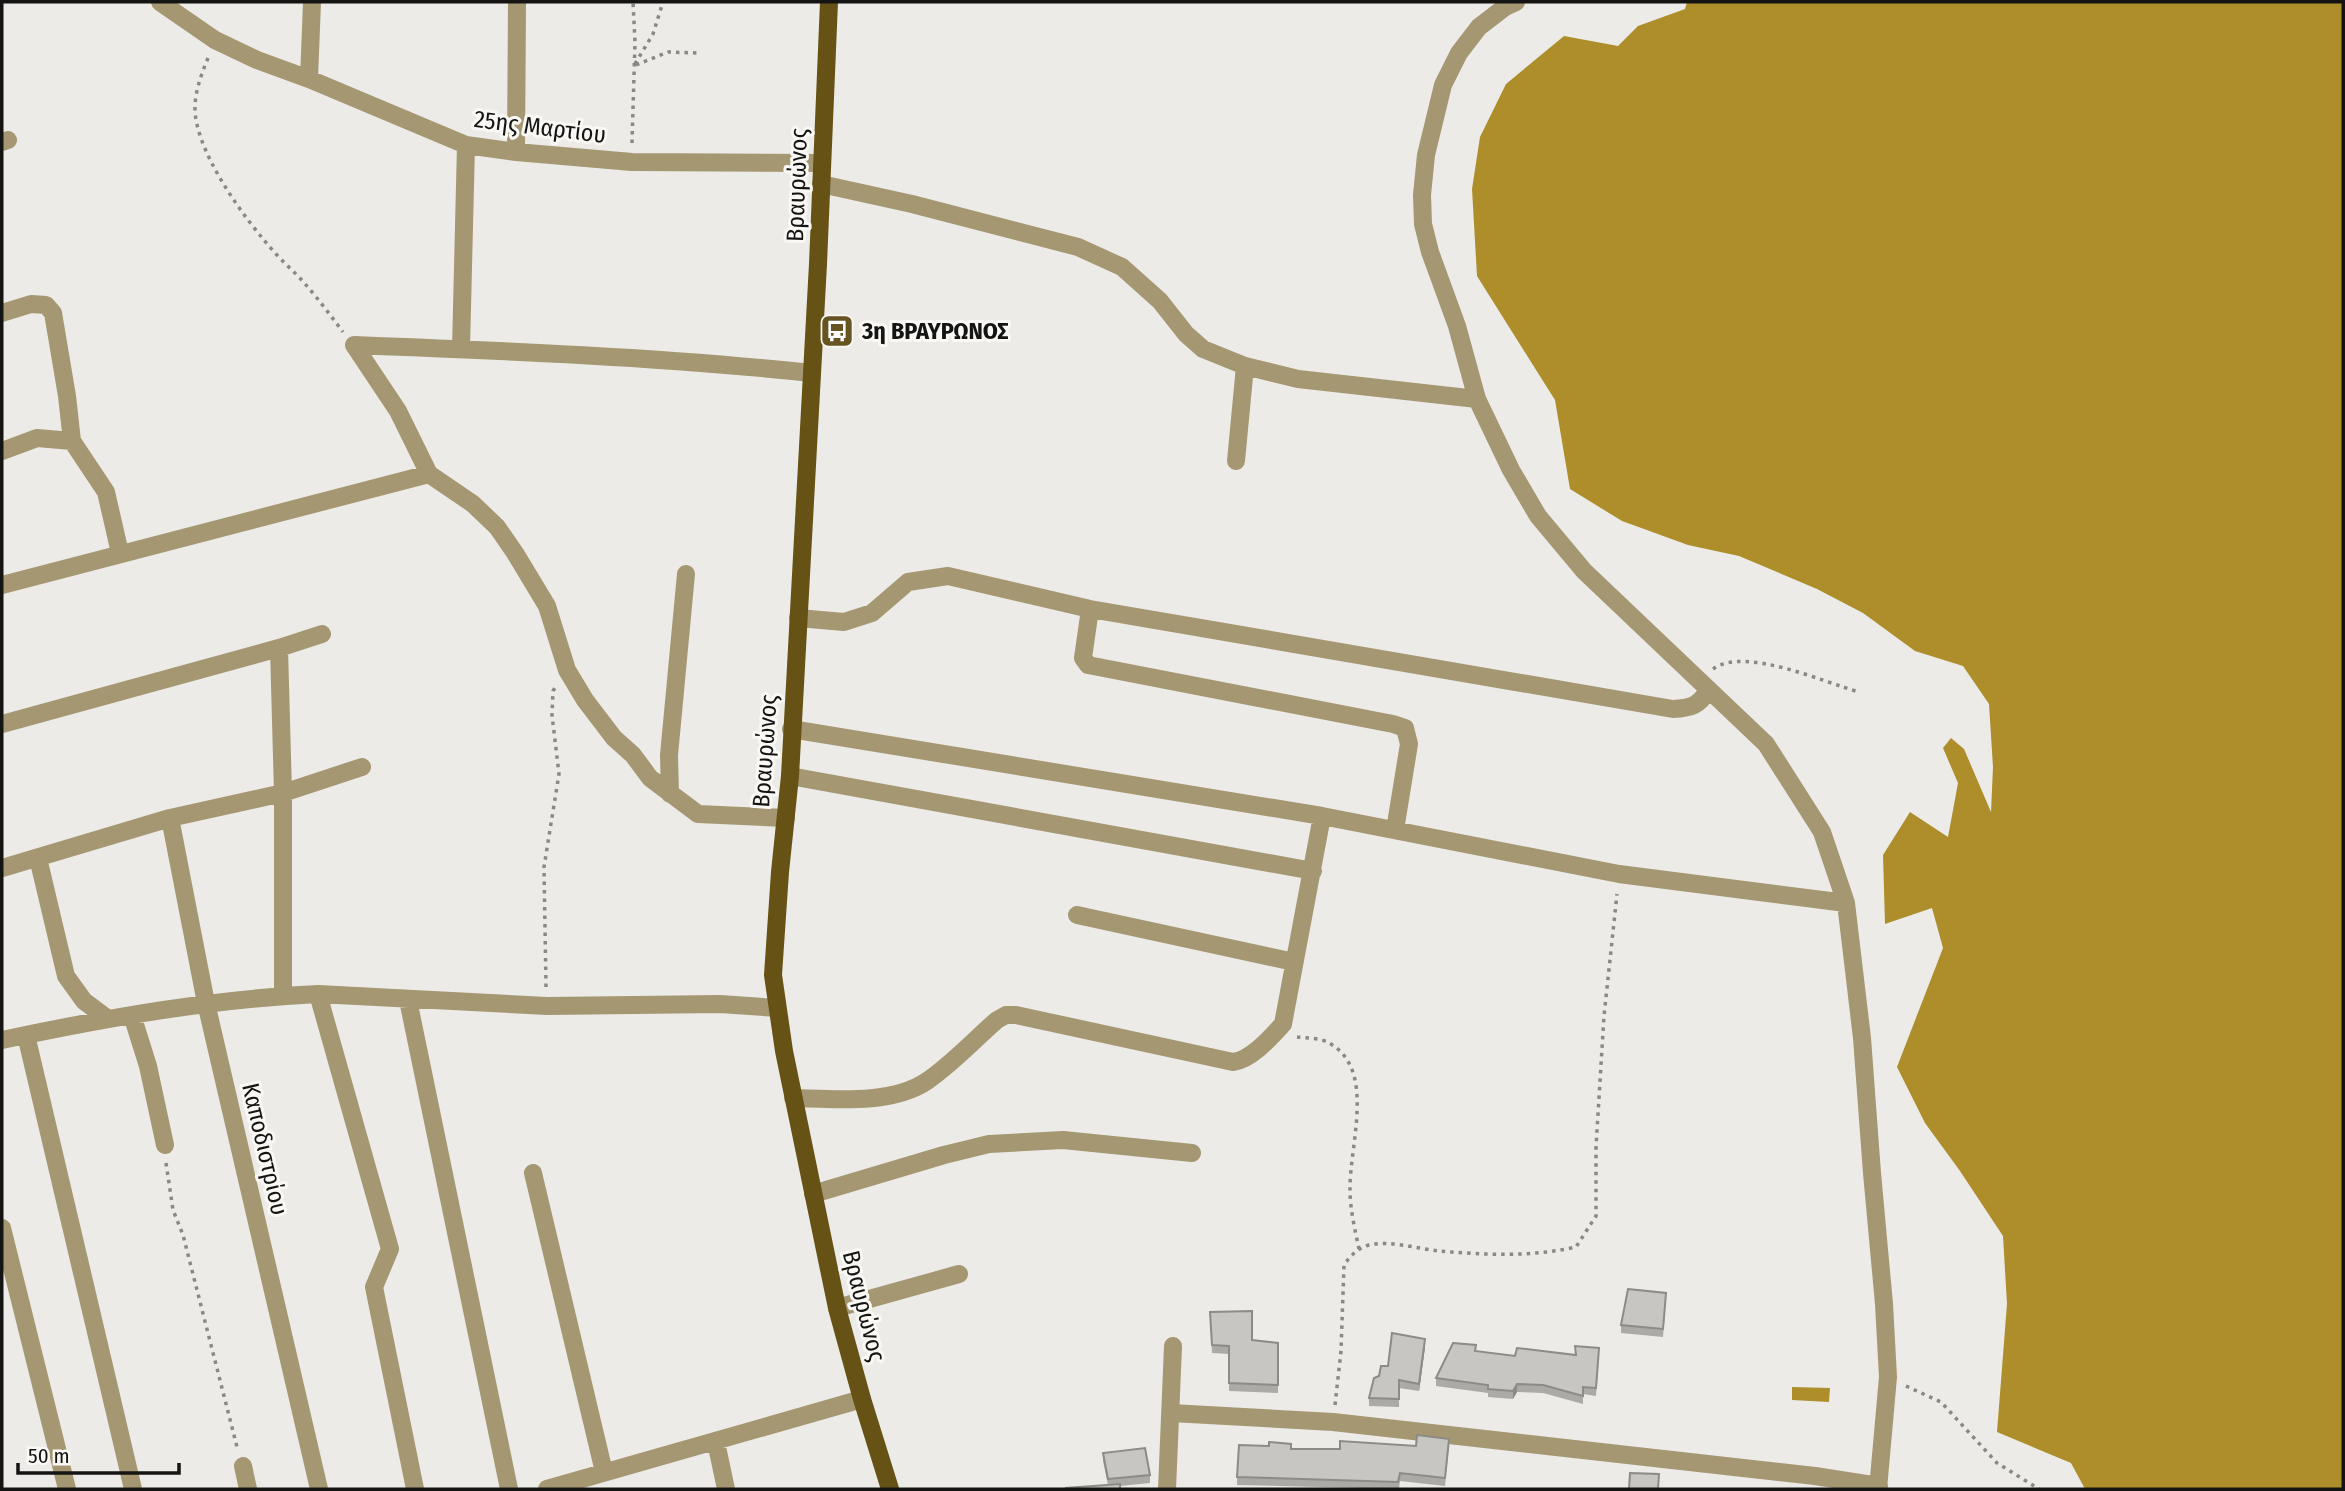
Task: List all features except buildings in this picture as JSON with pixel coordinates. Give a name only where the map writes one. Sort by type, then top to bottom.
[{"type":"main road","name":"Βραυρώνος","points":[[829,2],[790,776],[774,975],[793,1098],[837,1308],[889,1489]]},
{"type":"street","name":"25ης Μαρτίου","points":[[160,2],[215,40],[257,60],[466,145],[632,162],[821,163]]},
{"type":"street","points":[[191,2],[191,24]]},
{"type":"street","points":[[309,79],[312,2]]},
{"type":"street","points":[[516,152],[517,2]]},
{"type":"street","points":[[1171,1413],[1333,1422],[1811,1483],[1878,1488],[1888,1377],[1862,1038],[1846,903],[1822,832],[1766,744],[1584,570],[1538,516],[1511,470],[1476,399],[1457,326],[1430,252],[1423,223],[1424,168],[1443,85],[1459,53],[1479,27],[1516,2]]},
{"type":"street","points":[[461,349],[466,145]]},
{"type":"street","points":[[821,184],[912,204],[1089,252],[1122,267],[1160,301],[1186,334],[1203,349],[1245,366],[1298,379],[1476,399]]},
{"type":"street","points":[[2,313],[31,304],[46,305],[53,313],[72,441],[106,492],[120,553]]},
{"type":"street","points":[[354,345],[708,363],[812,373]]},
{"type":"street","points":[[354,345],[398,411],[429,474],[472,504],[497,527],[547,606],[567,670],[585,700],[650,778],[698,814],[786,818]]},
{"type":"street","points":[[1236,461],[1245,366]]},
{"type":"street","points":[[2,451],[37,438],[72,441]]},
{"type":"street","points":[[2,585],[429,474]]},
{"type":"street","points":[[670,794],[669,755],[686,574]]},
{"type":"street","points":[[798,618],[844,622],[872,612],[908,582],[948,576],[1090,609],[1674,709],[1692,708],[1708,690]]},
{"type":"street","points":[[1090,609],[1083,658],[1088,665],[1405,728],[1409,744],[1395,830]]},
{"type":"street","points":[[2,724],[279,649],[322,634]]},
{"type":"street","points":[[279,649],[284,996]]},
{"type":"street","points":[[791,729],[1322,816],[1619,874],[1846,903]]},
{"type":"street","points":[[2,867],[170,818],[283,793],[362,767]]},
{"type":"street","points":[[790,776],[1312,871]]},
{"type":"street","points":[[793,1098],[864,1100],[897,1093],[925,1082],[1006,1015],[1233,1062],[1241,1061],[1283,1024],[1322,816]]},
{"type":"street","name":"Καποδιστρίου","points":[[170,818],[206,1003],[319,1489]]},
{"type":"street","points":[[38,858],[66,976],[84,1001],[108,1019]]},
{"type":"street","points":[[1077,915],[1294,962]]},
{"type":"street","points":[[2,1040],[206,1003],[318,994],[547,1006],[720,1004],[777,1007]]},
{"type":"street","points":[[318,994],[390,1248],[374,1287],[415,1489]]},
{"type":"street","points":[[408,1000],[509,1489]]},
{"type":"street","points":[[132,1015],[148,1066],[165,1145]]},
{"type":"street","points":[[26,1035],[133,1489]]},
{"type":"street","points":[[813,1194],[989,1144],[1063,1140],[1192,1153]]},
{"type":"street","points":[[533,1173],[604,1472]]},
{"type":"street","points":[[2,1228],[67,1489]]},
{"type":"street","points":[[837,1308],[960,1274]]},
{"type":"street","points":[[1167,1489],[1173,1346]]},
{"type":"street","points":[[547,1489],[862,1399]]},
{"type":"street","points":[[716,1442],[726,1489]]},
{"type":"street","points":[[243,1466],[248,1489]]},
{"type":"path","points":[[632,162],[633,2]]},
{"type":"path","points":[[634,66],[653,34],[663,2]]},
{"type":"path","points":[[215,40],[199,80],[195,106],[199,132],[209,161],[274,252],[307,285],[354,345]]},
{"type":"path","points":[[634,66],[668,52],[697,53]]},
{"type":"path","points":[[1708,690],[1707,673],[1721,663],[1738,662],[1771,664],[1859,692]]},
{"type":"path","points":[[547,1006],[544,867],[559,774],[552,715],[553,691],[567,670]]},
{"type":"path","points":[[1333,1422],[1341,1351],[1344,1265],[1359,1249],[1388,1244],[1442,1251],[1552,1252],[1576,1247],[1596,1216],[1596,1147],[1604,1016],[1619,874]]},
{"type":"path","points":[[1273,1035],[1327,1041],[1342,1052],[1353,1069],[1356,1111],[1350,1190],[1359,1249]]},
{"type":"path","points":[[165,1145],[173,1210],[183,1235],[243,1466]]},
{"type":"path","points":[[1888,1377],[1941,1402],[1997,1464],[2039,1489]]},
{"type":"shaded area","points":[[1687,2],[2343,2],[2343,1489],[2085,1489],[2071,1463],[1997,1432],[2007,1304],[2003,1236],[1925,1123],[1897,1067],[1943,948],[1932,908],[1885,924],[1883,855],[1910,812],[1948,837],[1958,783],[1943,748],[1951,738],[1964,749],[1991,812],[1993,767],[1989,704],[1963,666],[1915,651],[1863,613],[1817,589],[1739,556],[1688,545],[1622,521],[1570,489],[1555,400],[1477,276],[1472,189],[1480,137],[1506,84],[1564,36],[1618,46],[1638,26],[1685,9]]},
{"type":"shaded area","points":[[1792,1387],[1830,1388],[1829,1402],[1792,1400]]},
{"type":"place","name":"3η ΒΡΑΥΡΩΝΟΣ","points":[[837,331]]}]
